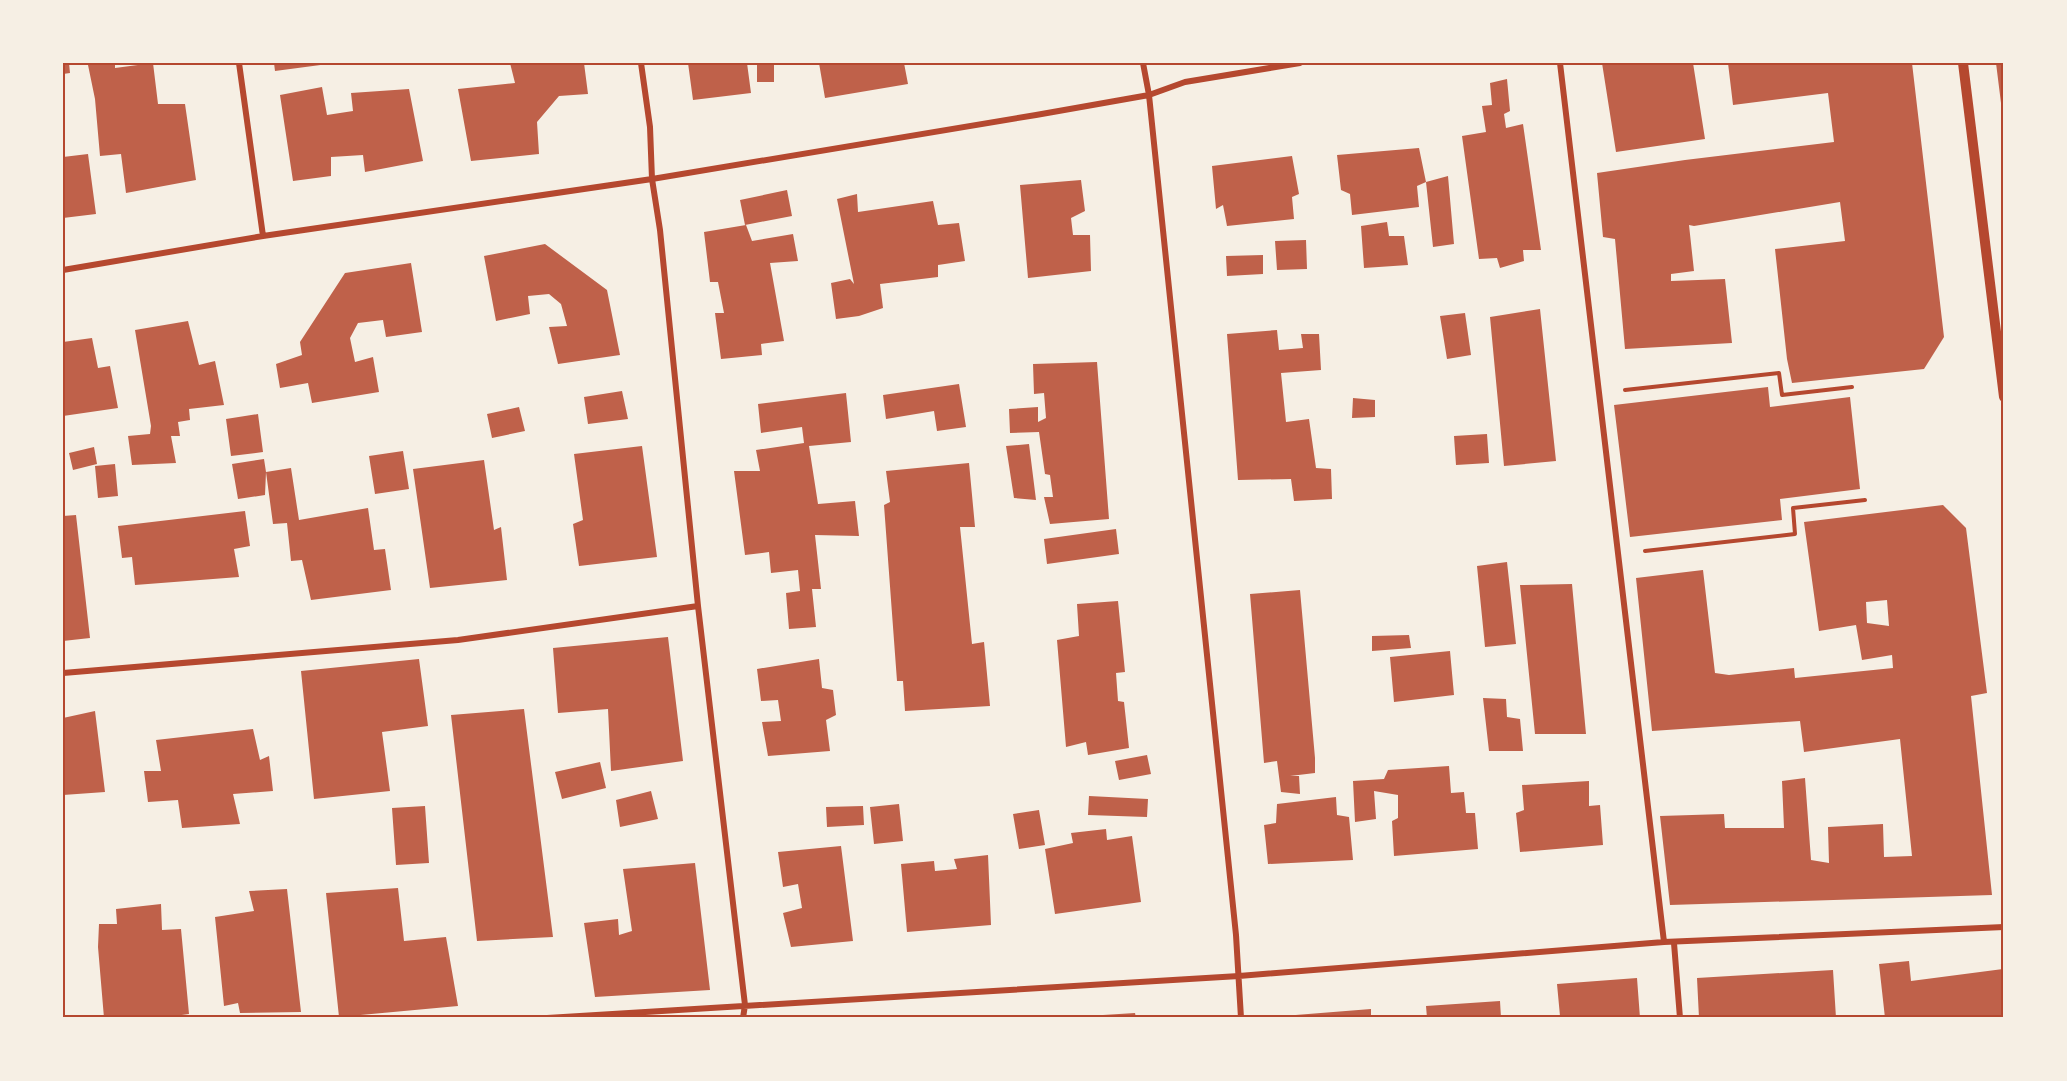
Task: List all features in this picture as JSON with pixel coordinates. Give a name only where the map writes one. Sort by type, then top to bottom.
[{"type":"street","points":[[239,63],[263,236]]},
{"type":"street","points":[[642,63],[650,127],[652,179],[660,230],[698,606],[745,1005],[743,1018]]},
{"type":"street","points":[[1143,63],[1149,95],[1235,923],[1241,1018]]},
{"type":"street","points":[[63,270],[263,236],[652,179],[1149,95],[1185,82],[1300,63]]},
{"type":"street","points":[[1560,63],[1664,942]]},
{"type":"street","points":[[1964,63],[2004,397]]},
{"type":"street","points":[[63,673],[458,640],[698,606]]},
{"type":"street","points":[[547,1018],[1239,976],[1664,942],[2004,927]]},
{"type":"street","points":[[1674,943],[1680,1018]]},
{"type":"path","points":[[1598,393],[1779,373],[1782,395],[1852,387]]},
{"type":"path","points":[[1618,554],[1795,534],[1793,508],[1865,500]]},
{"type":"building","points":[[63,63],[69,63],[70,73],[63,74]]},
{"type":"building","points":[[115,63],[115,68],[153,63],[158,104],[185,104],[196,180],[126,193],[121,154],[100,156],[95,99],[88,65]]},
{"type":"building","points":[[274,63],[327,63],[328,64],[275,71]]},
{"type":"building","points":[[510,63],[584,63],[588,94],[559,96],[537,122],[539,154],[471,161],[458,89],[515,83]]},
{"type":"building","points":[[688,63],[747,63],[751,93],[693,100]]},
{"type":"building","points":[[757,63],[774,63],[774,82],[757,82]]},
{"type":"building","points":[[819,63],[904,63],[908,84],[825,98]]},
{"type":"building","points":[[1602,63],[1693,63],[1705,139],[1616,152]]},
{"type":"building","points":[[1728,63],[1912,63],[1944,337],[1924,369],[1792,383],[1787,359],[1775,249],[1845,241],[1840,202],[1689,225],[1694,271],[1671,274],[1671,281],[1725,279],[1732,343],[1625,349],[1615,239],[1603,237],[1597,173],[1834,142],[1828,93],[1733,105]]},
{"type":"building","points":[[1996,63],[2004,63],[2004,119],[2003,119]]},
{"type":"building","points":[[1507,79],[1510,111],[1504,114],[1506,128],[1523,124],[1541,250],[1523,250],[1524,261],[1500,268],[1497,258],[1479,259],[1462,136],[1486,132],[1482,106],[1492,105],[1490,83]]},
{"type":"building","points":[[322,87],[327,115],[353,111],[351,93],[409,89],[423,161],[365,172],[363,155],[331,157],[331,176],[293,181],[280,95]]},
{"type":"building","points":[[1419,148],[1426,182],[1417,186],[1419,207],[1352,215],[1350,194],[1341,190],[1337,155]]},
{"type":"building","points":[[88,154],[96,214],[63,218],[63,157]]},
{"type":"building","points":[[1292,156],[1299,194],[1292,197],[1294,219],[1227,226],[1223,205],[1216,209],[1212,166]]},
{"type":"building","points":[[1448,176],[1454,244],[1433,247],[1426,182]]},
{"type":"building","points":[[1081,180],[1085,211],[1071,218],[1073,235],[1090,235],[1091,271],[1028,278],[1020,185]]},
{"type":"building","points":[[787,190],[792,216],[745,225],[740,200]]},
{"type":"building","points":[[857,194],[858,212],[933,201],[938,225],[959,223],[965,261],[938,265],[938,277],[880,284],[883,308],[859,316],[836,319],[831,283],[850,279],[854,284],[837,199]]},
{"type":"building","points":[[1387,222],[1389,236],[1404,236],[1408,265],[1364,268],[1361,226]]},
{"type":"building","points":[[746,225],[752,241],[793,234],[798,261],[770,263],[784,341],[761,344],[762,355],[721,359],[715,313],[724,313],[718,282],[710,282],[704,232]]},
{"type":"building","points":[[1306,240],[1307,269],[1277,270],[1275,241]]},
{"type":"building","points":[[545,244],[607,290],[620,355],[558,364],[549,327],[567,326],[561,304],[549,294],[528,296],[530,314],[496,321],[484,256]]},
{"type":"building","points":[[1263,255],[1263,274],[1227,276],[1226,256]]},
{"type":"building","points":[[411,263],[422,332],[386,337],[383,320],[358,323],[350,338],[355,362],[373,357],[379,392],[312,403],[308,383],[280,388],[276,364],[302,355],[300,342],[345,273]]},
{"type":"building","points":[[1540,309],[1556,461],[1504,466],[1490,317]]},
{"type":"building","points":[[1465,313],[1471,355],[1447,359],[1440,316]]},
{"type":"building","points":[[188,321],[199,365],[215,361],[224,405],[189,409],[190,420],[178,422],[180,436],[171,436],[176,463],[132,465],[128,436],[150,434],[151,426],[135,330]]},
{"type":"building","points":[[1277,330],[1279,350],[1303,348],[1301,334],[1319,334],[1321,370],[1281,373],[1286,422],[1309,419],[1316,468],[1331,469],[1332,499],[1294,501],[1291,479],[1238,480],[1227,334]]},
{"type":"building","points":[[92,338],[98,368],[110,366],[118,408],[63,416],[63,342]]},
{"type":"building","points":[[1097,362],[1109,519],[1050,524],[1044,497],[1053,497],[1050,475],[1045,474],[1039,432],[1010,433],[1009,409],[1038,407],[1038,422],[1046,418],[1044,393],[1034,394],[1033,364]]},
{"type":"building","points":[[959,384],[966,427],[937,431],[934,411],[886,419],[883,395]]},
{"type":"building","points":[[1768,387],[1770,407],[1850,397],[1860,489],[1780,499],[1782,520],[1630,537],[1614,405]]},
{"type":"building","points":[[622,391],[628,419],[588,424],[584,397]]},
{"type":"building","points":[[846,393],[851,442],[809,446],[818,504],[855,501],[859,536],[815,535],[821,589],[812,589],[816,627],[789,629],[786,593],[800,591],[798,570],[771,573],[769,552],[745,555],[734,471],[760,471],[756,450],[804,443],[802,427],[761,433],[758,404]]},
{"type":"building","points":[[1353,398],[1375,400],[1375,417],[1352,418]]},
{"type":"building","points":[[519,407],[525,431],[492,438],[487,414]]},
{"type":"building","points":[[258,414],[263,452],[231,456],[226,419]]},
{"type":"building","points":[[1487,434],[1489,463],[1456,465],[1454,436]]},
{"type":"building","points":[[1029,444],[1036,500],[1014,498],[1006,446]]},
{"type":"building","points":[[642,446],[657,557],[579,566],[573,524],[583,520],[574,454]]},
{"type":"building","points":[[94,447],[97,464],[73,470],[69,453]]},
{"type":"building","points":[[403,451],[409,489],[375,494],[369,456]]},
{"type":"building","points":[[264,459],[265,495],[238,499],[232,464]]},
{"type":"building","points":[[484,460],[494,530],[501,527],[507,580],[430,588],[413,469]]},
{"type":"building","points":[[969,463],[975,527],[960,527],[972,644],[984,642],[990,706],[905,711],[903,681],[897,681],[884,505],[890,502],[886,471]]},
{"type":"building","points":[[115,464],[118,496],[98,498],[95,466]]},
{"type":"building","points":[[291,468],[299,520],[368,508],[374,550],[385,549],[391,590],[311,600],[302,560],[291,561],[287,523],[273,524],[266,472]]},
{"type":"building","points":[[1943,505],[1966,528],[1987,693],[1971,696],[1992,895],[1670,905],[1660,816],[1724,814],[1725,828],[1784,828],[1782,781],[1805,778],[1811,860],[1829,863],[1828,827],[1883,824],[1884,857],[1912,856],[1900,739],[1804,752],[1800,721],[1652,731],[1636,578],[1703,570],[1715,673],[1729,675],[1794,668],[1795,678],[1893,668],[1892,655],[1862,660],[1856,625],[1819,631],[1804,522]],"holes":[[[1887,600],[1889,626],[1867,623],[1866,602]]]},
{"type":"building","points":[[245,511],[250,546],[234,549],[239,577],[135,585],[132,557],[122,558],[118,526]]},
{"type":"building","points":[[76,515],[90,638],[63,641],[63,516]]},
{"type":"building","points":[[1116,529],[1119,554],[1047,564],[1044,539]]},
{"type":"building","points":[[1507,562],[1516,644],[1485,647],[1477,566]]},
{"type":"building","points":[[1572,584],[1586,734],[1535,734],[1520,585]]},
{"type":"building","points":[[1300,590],[1315,773],[1290,776],[1299,776],[1300,794],[1281,792],[1277,761],[1264,763],[1250,594]]},
{"type":"building","points":[[1118,601],[1125,672],[1116,673],[1118,701],[1124,702],[1129,748],[1088,755],[1086,742],[1066,747],[1057,640],[1079,636],[1077,604]]},
{"type":"building","points":[[1409,635],[1411,648],[1372,651],[1372,636]]},
{"type":"building","points":[[668,637],[683,761],[611,771],[608,709],[558,713],[553,648]]},
{"type":"building","points":[[1450,651],[1454,695],[1394,702],[1390,657]]},
{"type":"building","points":[[419,659],[428,726],[382,732],[390,791],[314,799],[301,671]]},
{"type":"building","points":[[819,659],[822,688],[833,690],[836,715],[826,720],[830,751],[768,756],[762,722],[781,721],[778,700],[761,701],[757,669]]},
{"type":"building","points":[[1483,698],[1506,699],[1507,717],[1520,719],[1523,751],[1489,751]]},
{"type":"building","points":[[524,709],[553,937],[477,941],[451,715]]},
{"type":"building","points":[[95,711],[105,792],[63,795],[63,718]]},
{"type":"building","points":[[253,729],[260,760],[269,756],[273,791],[233,794],[240,824],[182,828],[178,800],[148,802],[144,771],[161,771],[156,740]]},
{"type":"building","points":[[1147,755],[1151,774],[1119,780],[1115,761]]},
{"type":"building","points":[[600,762],[606,788],[562,799],[555,772]]},
{"type":"building","points":[[1449,766],[1451,793],[1464,792],[1466,813],[1475,813],[1478,849],[1394,856],[1392,821],[1398,818],[1398,795],[1374,791],[1376,819],[1355,822],[1353,781],[1384,779],[1388,770]]},
{"type":"building","points":[[1589,781],[1589,806],[1600,805],[1603,845],[1520,852],[1516,813],[1524,810],[1522,785]]},
{"type":"building","points":[[651,791],[658,819],[620,827],[616,800]]},
{"type":"building","points":[[1089,796],[1148,799],[1147,817],[1088,815]]},
{"type":"building","points":[[1336,797],[1337,815],[1349,817],[1353,860],[1268,864],[1264,825],[1276,823],[1277,804]]},
{"type":"building","points":[[899,804],[903,841],[874,844],[870,807]]},
{"type":"building","points":[[425,806],[429,863],[396,865],[392,808]]},
{"type":"building","points":[[863,806],[864,825],[827,827],[826,807]]},
{"type":"building","points":[[1039,810],[1045,845],[1019,849],[1013,814]]},
{"type":"building","points":[[1106,829],[1107,840],[1132,836],[1141,902],[1055,914],[1045,849],[1073,843],[1071,833]]},
{"type":"building","points":[[841,846],[853,941],[791,947],[783,913],[802,908],[798,884],[783,887],[778,852]]},
{"type":"building","points":[[988,855],[991,925],[907,932],[901,864],[934,861],[935,871],[957,869],[954,859]]},
{"type":"building","points":[[695,863],[710,990],[595,997],[584,923],[618,919],[619,935],[632,931],[623,869]]},
{"type":"building","points":[[398,888],[404,941],[446,937],[458,1006],[339,1017],[326,893]]},
{"type":"building","points":[[287,889],[301,1012],[240,1013],[238,1003],[224,1006],[215,917],[254,911],[249,891]]},
{"type":"building","points":[[161,904],[162,930],[181,929],[189,1014],[160,1018],[104,1018],[98,947],[99,924],[117,924],[116,909]]},
{"type":"building","points":[[1909,961],[1911,981],[2003,969],[2004,1018],[1885,1018],[1879,964]]},
{"type":"building","points":[[1833,970],[1836,1018],[1699,1018],[1697,978]]},
{"type":"building","points":[[1637,978],[1640,1018],[1553,1018],[1553,1016],[1560,1016],[1557,984]]},
{"type":"building","points":[[1500,1001],[1501,1018],[1427,1018],[1426,1006]]},
{"type":"building","points":[[1371,1009],[1371,1018],[1283,1018],[1283,1016]]},
{"type":"building","points":[[1135,1013],[1136,1018],[1103,1018],[1103,1015]]}]
